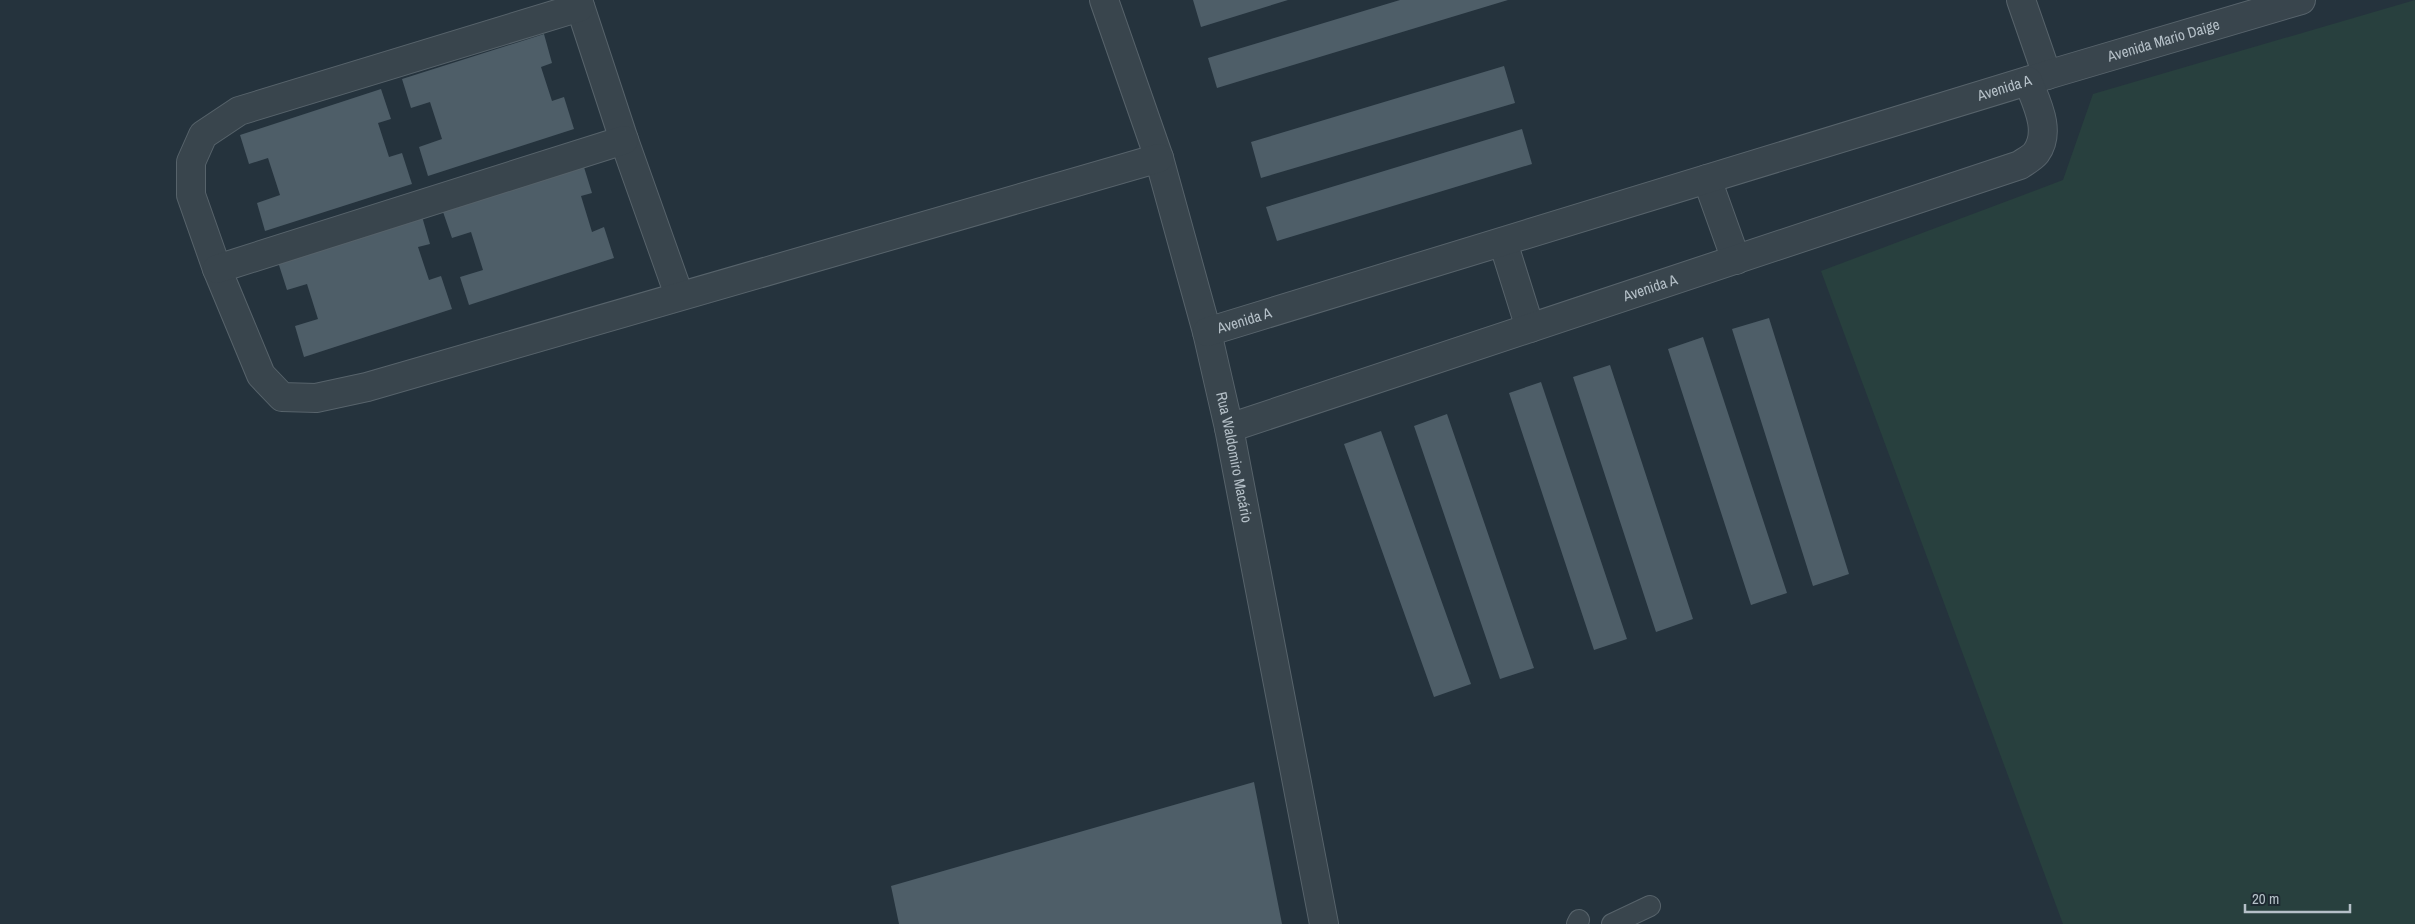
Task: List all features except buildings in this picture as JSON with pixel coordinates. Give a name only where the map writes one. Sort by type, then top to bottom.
[{"type":"street","name":"Rua Waldomiro Macário","points":[[1104,0],[1159,158],[1206,332],[1229,428],[1324,924]]},
{"type":"street","points":[[2021,0],[2037,78]]},
{"type":"street","name":"Avenida Mario Daige","points":[[2037,78],[2300,0]]},
{"type":"street","points":[[679,295],[624,140],[579,3],[239,111],[203,134],[191,162],[191,195],[217,269],[260,375],[282,398],[316,398],[367,387],[679,295],[1159,158]]},
{"type":"street","name":"Avenida A","points":[[1206,332],[2037,78],[2043,134],[2036,154],[2020,165],[1229,428]]},
{"type":"street","points":[[217,269],[624,140]]},
{"type":"street","points":[[1707,179],[1736,260]]},
{"type":"street","points":[[1503,242],[1530,328]]},
{"type":"lane","points":[[1612,924],[1650,906]]},
{"type":"green space","points":[[2415,0],[2415,924],[2063,924],[1821,271],[2063,180],[2093,94]]}]
